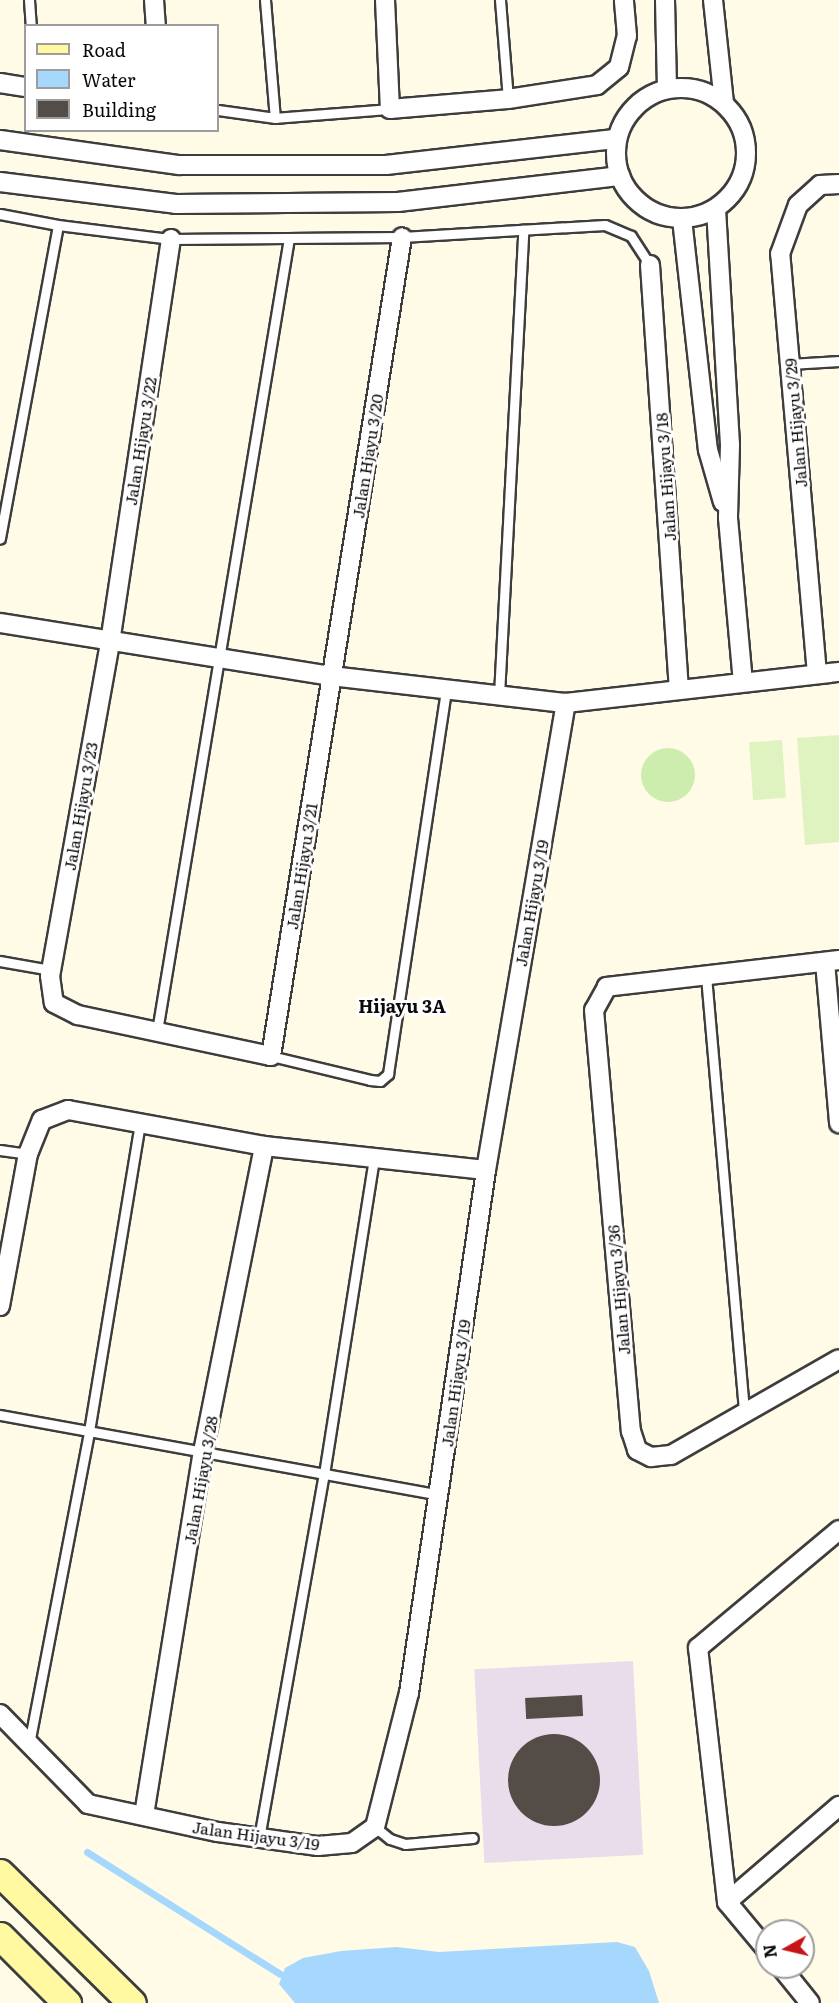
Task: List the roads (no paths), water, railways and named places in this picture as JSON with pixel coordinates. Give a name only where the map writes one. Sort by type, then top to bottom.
[{"type":"main road","points":[[0,1874],[132,2003]]},
{"type":"main road","points":[[0,1936],[68,2003]]},
{"type":"street","points":[[154,0],[156,24]]},
{"type":"street","points":[[385,0],[390,109],[508,99],[597,85],[619,67],[627,36],[624,0]]},
{"type":"street","points":[[665,0],[667,88]]},
{"type":"street","points":[[713,0],[724,103]]},
{"type":"street","points":[[0,83],[24,87]]},
{"type":"street","points":[[667,88],[706,92],[724,103],[741,128],[746,159],[742,178],[731,196],[716,209],[682,219],[645,208],[630,194],[620,176],[615,140],[632,108],[649,95],[667,88]]},
{"type":"street","points":[[0,140],[202,165],[386,165],[615,140]]},
{"type":"street","points":[[0,182],[176,204],[398,202],[620,176]]},
{"type":"street","name":"Jalan Hijayu 3/29","points":[[817,674],[780,254],[798,205],[820,185],[839,184]]},
{"type":"street","points":[[716,209],[730,445],[728,518],[743,682]]},
{"type":"street","points":[[682,219],[708,450],[728,518]]},
{"type":"street","name":"Jalan Hjayu 3/20","points":[[332,676],[402,237]]},
{"type":"street","name":"Jalan Hijayu 3/22","points":[[110,643],[171,239]]},
{"type":"street","name":"Jalan Hijayu 3/18","points":[[650,265],[679,690]]},
{"type":"street","points":[[0,624],[332,676],[566,703],[839,672]]},
{"type":"street","name":"Jalan Hijayu 3/23","points":[[110,643],[51,970],[54,1003],[78,1015],[157,1030]]},
{"type":"street","name":"Jalan Hijayu 3/21","points":[[271,1056],[332,676]]},
{"type":"street","name":"Jalan Hijayu 3/19","points":[[0,1714],[88,1804],[259,1838],[318,1846],[351,1843],[375,1827],[409,1693],[486,1170],[566,703]]},
{"type":"street","points":[[706,976],[832,961],[839,1123]]},
{"type":"street","name":"Jalan Hijayu 3/36","points":[[706,976],[608,987],[594,1010],[630,1431],[637,1450],[651,1457],[670,1455],[839,1359]]},
{"type":"street","points":[[157,1030],[271,1056]]},
{"type":"street","points":[[0,1306],[28,1154],[42,1120],[68,1110],[264,1146],[486,1170]]},
{"type":"street","name":"Jalan Hijayu 3/28","points":[[144,1815],[203,1452],[264,1146]]},
{"type":"street","points":[[755,1935],[728,1902],[698,1648],[839,1530]]},
{"type":"street","points":[[728,1902],[839,1806]]},
{"type":"street","points":[[791,1979],[810,2003]]},
{"type":"lane","points":[[29,0],[31,24]]},
{"type":"lane","points":[[265,0],[275,118]]},
{"type":"lane","points":[[500,0],[508,99]]},
{"type":"lane","points":[[219,110],[275,118],[390,109]]},
{"type":"lane","points":[[0,214],[58,225],[171,239],[402,237],[605,225],[632,236],[650,265]]},
{"type":"lane","points":[[0,539],[58,225]]},
{"type":"lane","points":[[499,695],[523,230]]},
{"type":"lane","points":[[157,1030],[217,658],[289,238]]},
{"type":"lane","points":[[790,364],[839,361]]},
{"type":"lane","points":[[271,1056],[370,1080],[380,1081],[388,1074],[446,689]]},
{"type":"lane","points":[[0,961],[51,970]]},
{"type":"lane","points":[[706,976],[744,1413]]},
{"type":"lane","points":[[29,1744],[89,1431],[140,1124]]},
{"type":"lane","points":[[0,1150],[28,1154]]},
{"type":"lane","points":[[259,1838],[324,1474],[374,1158]]},
{"type":"lane","points":[[0,1415],[439,1495]]},
{"type":"lane","points":[[375,1827],[405,1844],[473,1838]]},
{"type":"water","points":[[617,1942],[635,1947],[649,1971],[659,2003],[295,2003],[279,1984],[285,1968],[303,1958],[341,1951],[397,1947],[439,1952]]},
{"type":"waterway","points":[[87,1852],[280,1974]]},
{"type":"district","name":"Hijayu 3A","points":[[402,1006]]}]
